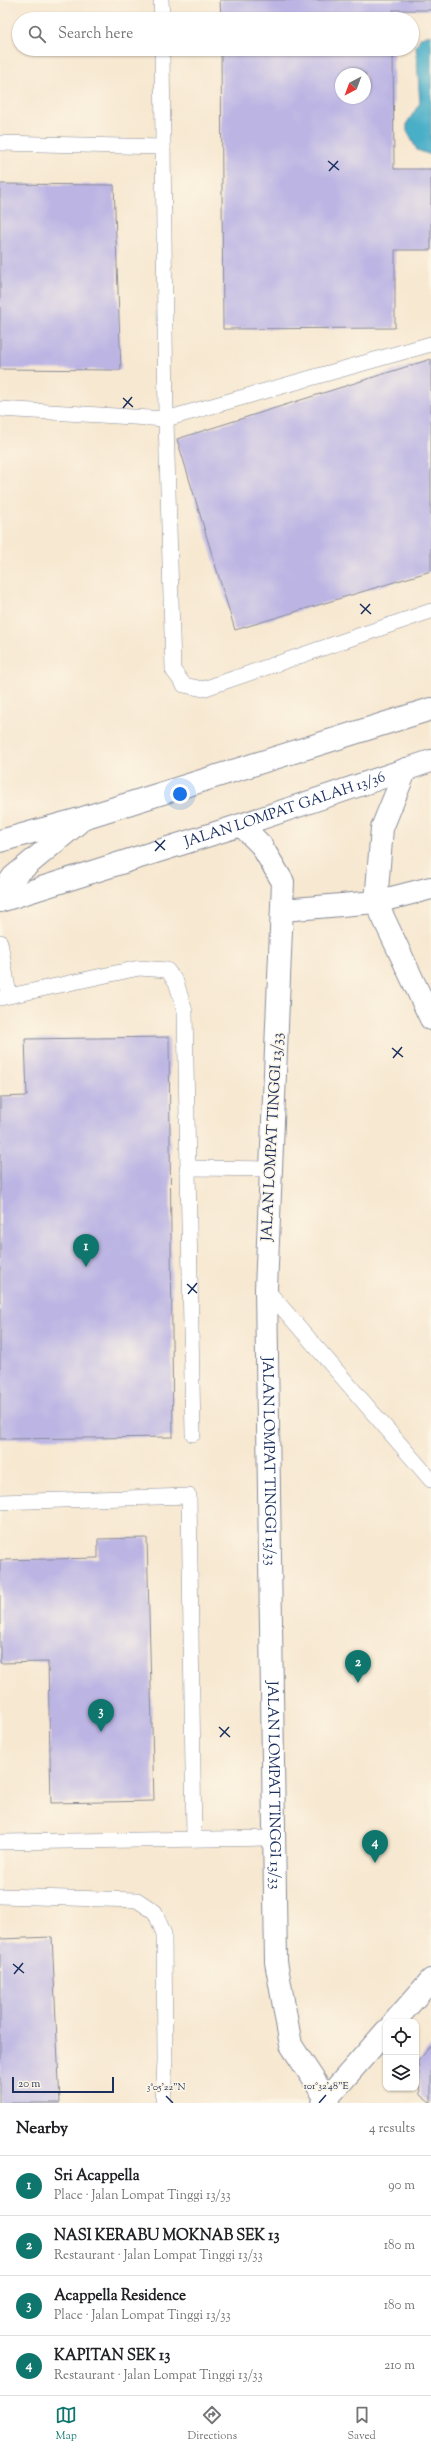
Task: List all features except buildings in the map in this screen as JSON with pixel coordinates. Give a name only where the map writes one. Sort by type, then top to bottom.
[{"type":"street","points":[[0,841],[84,818],[431,709]]},
{"type":"street","name":"JALAN LOMPAT GALAH 13/36","points":[[0,901],[241,825],[431,761]]},
{"type":"street","points":[[406,769],[382,828],[376,902],[431,1018]]},
{"type":"street","points":[[0,895],[13,877],[84,818]]},
{"type":"street","name":"JALAN LOMPAT TINGGI 13/33","points":[[241,825],[261,845],[283,882],[266,1289],[276,1962],[291,2046],[326,2102]]},
{"type":"street","points":[[283,910],[376,902],[431,888]]},
{"type":"street","points":[[397,2019],[431,1980]]},
{"type":"street","points":[[326,2102],[383,2035]]},
{"type":"lane","points":[[161,0],[162,12]]},
{"type":"lane","points":[[162,56],[166,418],[173,670],[184,686],[203,689],[431,611]]},
{"type":"lane","points":[[0,143],[163,147]]},
{"type":"lane","points":[[0,409],[166,418],[431,344]]},
{"type":"lane","points":[[0,942],[4,996],[139,968],[167,970],[176,982],[185,1011],[193,1434]]},
{"type":"lane","points":[[187,1168],[272,1169]]},
{"type":"lane","points":[[266,1289],[431,1480]]},
{"type":"lane","points":[[0,1502],[189,1496],[194,1839]]},
{"type":"lane","points":[[0,1842],[274,1838]]},
{"type":"lane","points":[[0,1896],[137,1900],[155,1912],[164,1934],[163,2103]]},
{"type":"water","points":[[431,35],[431,155],[417,150],[407,131],[407,123],[420,103],[417,56],[419,56],[419,41],[421,37]]},
{"type":"place","name":"Sri Acappella","points":[[86,1267]]},
{"type":"place","name":"NASI KERABU MOKNAB SEK 13","points":[[358,1683]]},
{"type":"place","name":"Acappella Residence","points":[[101,1732]]},
{"type":"place","name":"KAPITAN SEK 13","points":[[375,1863]]}]
